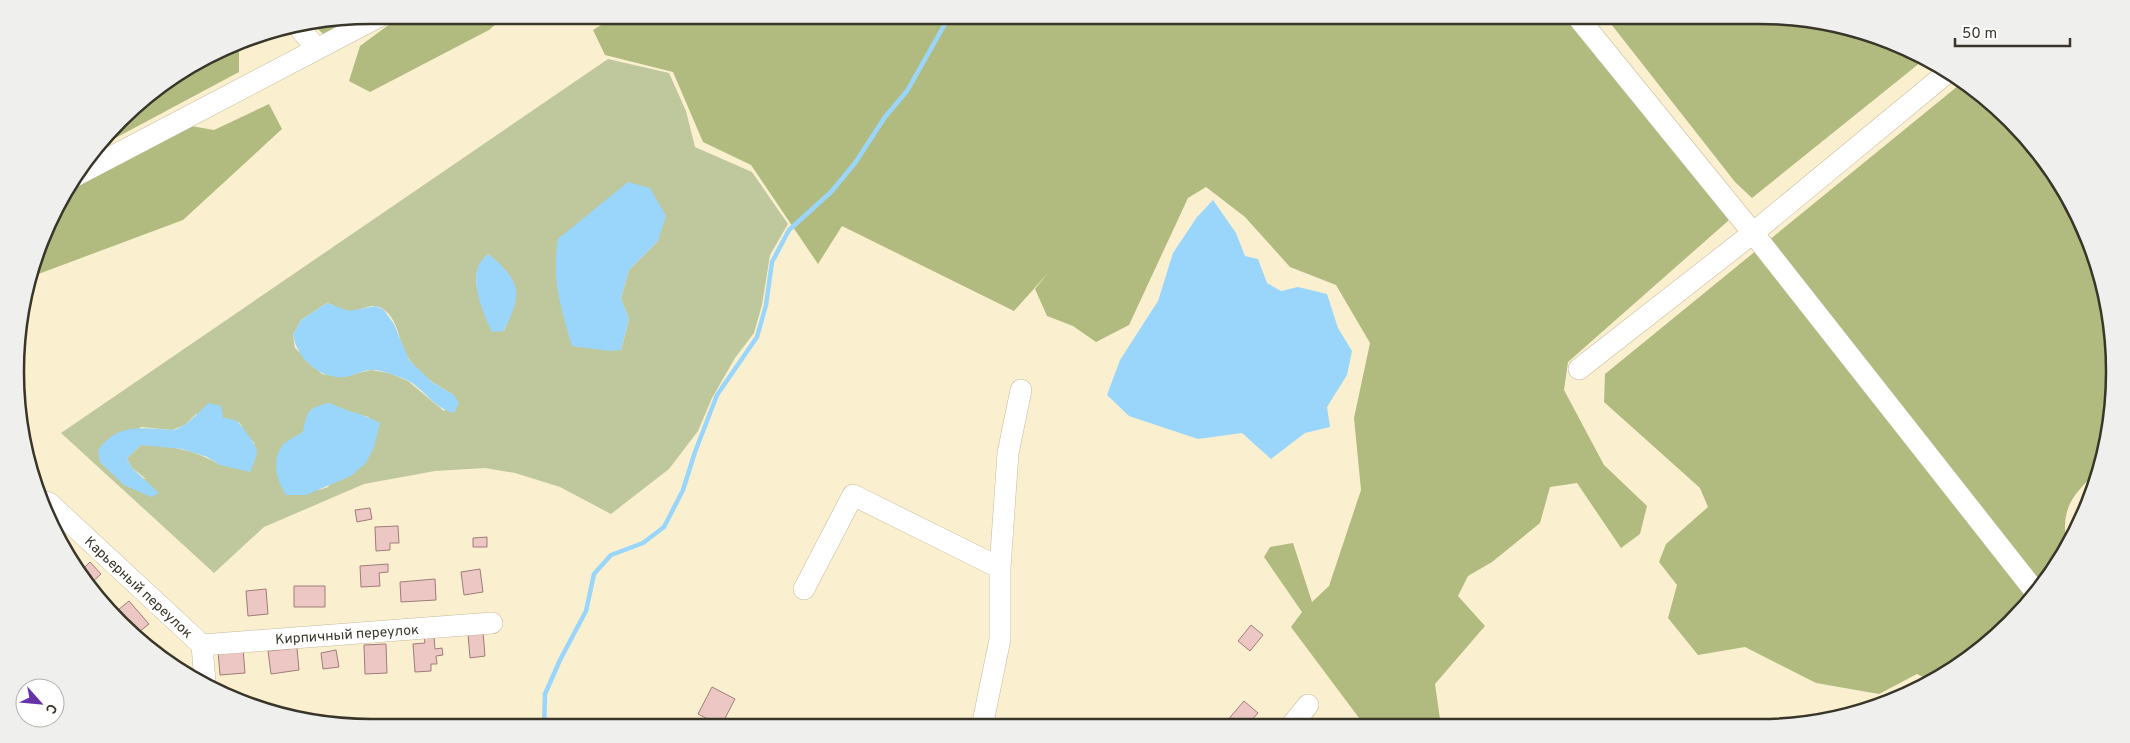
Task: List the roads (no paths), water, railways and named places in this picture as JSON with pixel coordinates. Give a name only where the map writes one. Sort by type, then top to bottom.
[{"type":"street","points":[[89,168],[365,24]]},
{"type":"street","points":[[1583,24],[1753,233],[2031,587]]},
{"type":"street","points":[[302,31],[317,49]]},
{"type":"street","points":[[1579,369],[1753,233],[1943,76]]},
{"type":"street","points":[[984,719],[1000,639],[1000,568],[1008,454],[1021,390]]},
{"type":"street","points":[[804,589],[853,495],[1000,568]]},
{"type":"street","name":"Карьерный переулок","points":[[51,506],[202,645],[205,676]]},
{"type":"street","name":"Кирпичный переулок","points":[[202,645],[492,623]]},
{"type":"street","points":[[1296,719],[1308,704]]},
{"type":"water","points":[[628,182],[650,188],[666,216],[658,241],[629,270],[621,298],[629,319],[621,350],[610,351],[572,346],[556,280],[558,239]]},
{"type":"water","points":[[1213,200],[1236,233],[1245,256],[1258,259],[1267,283],[1281,291],[1298,287],[1327,294],[1338,328],[1352,351],[1347,375],[1327,407],[1330,427],[1305,433],[1271,459],[1242,433],[1198,439],[1129,416],[1107,395],[1120,360],[1158,301],[1173,253],[1197,217]]},
{"type":"water","points":[[488,254],[508,273],[515,285],[516,298],[504,331],[492,332],[479,298],[476,279],[477,270]]},
{"type":"water","points":[[327,303],[349,311],[376,306],[384,310],[394,324],[409,360],[432,382],[454,395],[459,403],[454,413],[435,403],[407,380],[389,373],[370,370],[344,377],[335,377],[318,371],[304,359],[299,352],[293,335],[301,320]]},
{"type":"water","points":[[209,403],[221,406],[223,418],[238,422],[257,449],[250,472],[220,465],[207,457],[182,449],[141,445],[127,458],[132,468],[159,493],[151,497],[124,485],[100,462],[98,450],[104,442],[118,433],[133,429],[177,429],[187,423]]},
{"type":"water","points":[[329,403],[380,423],[374,447],[366,463],[351,476],[306,495],[286,495],[276,471],[279,452],[284,444],[303,432],[307,415],[313,409]]},
{"type":"waterway","points":[[544,719],[545,694],[560,660],[586,611],[594,574],[611,555],[643,543],[664,527],[683,490],[695,452],[717,395],[757,337],[766,305],[772,262],[789,230],[831,192],[855,163],[885,117],[907,91],[945,24]]}]
